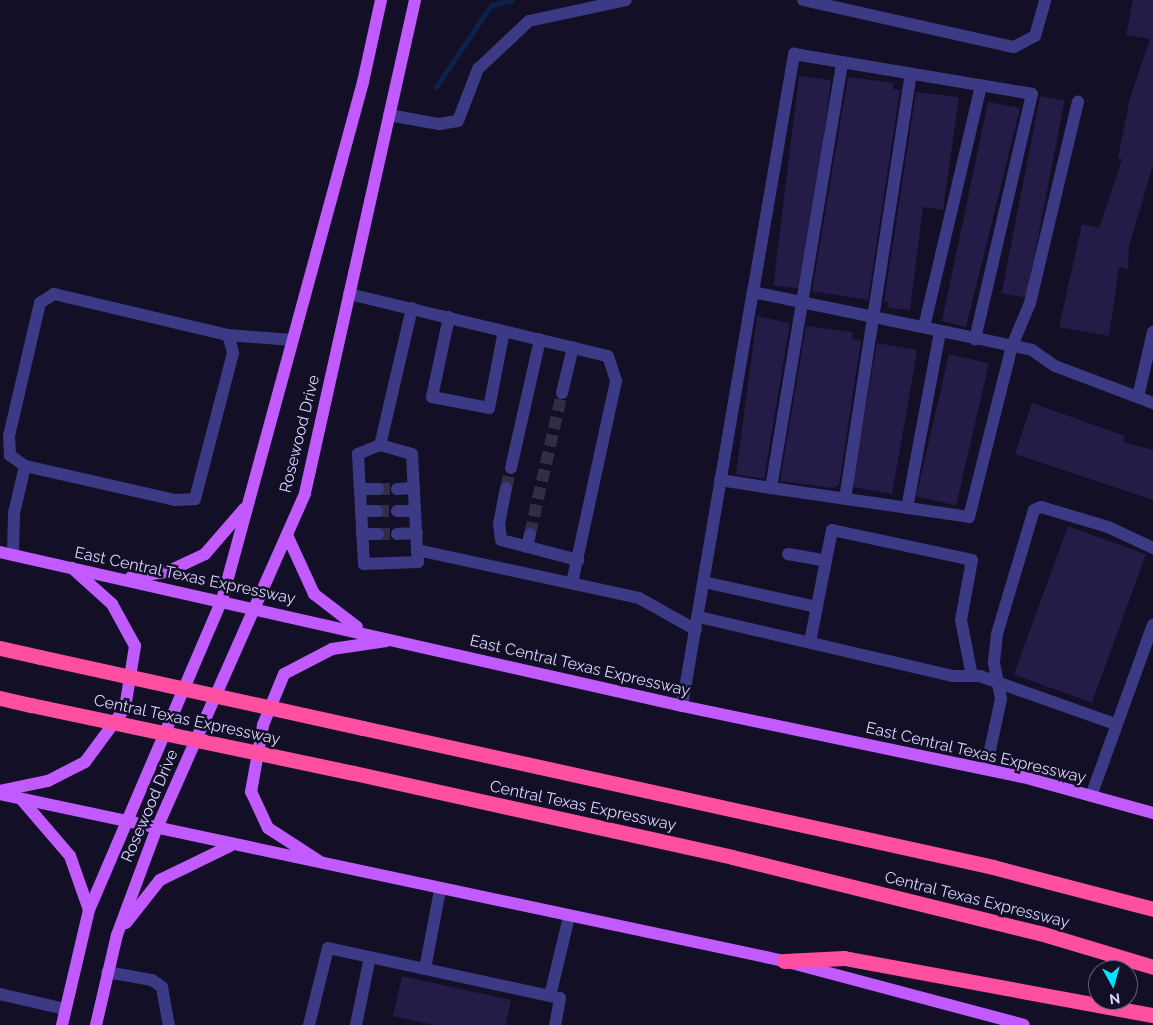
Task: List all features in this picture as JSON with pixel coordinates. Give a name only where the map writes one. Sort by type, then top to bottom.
[{"type":"highway","name":"Central Texas Expressway","points":[[0,648],[993,867],[1153,909]]},
{"type":"highway","name":"Central Texas Expressway","points":[[0,698],[354,773],[732,857],[1040,933],[1153,967]]},
{"type":"highway","points":[[784,961],[844,958],[1153,1015]]},
{"type":"main road","name":"Rosewood Drive","points":[[62,1025],[89,910],[222,600],[293,340],[381,0]]},
{"type":"main road","name":"Rosewood Drive","points":[[96,1025],[117,935],[156,830],[305,493],[415,0]]},
{"type":"main road","points":[[121,578],[185,566],[220,541],[248,504]]},
{"type":"main road","points":[[286,535],[314,594],[331,611],[368,634]]},
{"type":"main road","name":"East Central Texas Expressway","points":[[0,552],[255,607],[682,706],[986,769],[1153,813]]},
{"type":"main road","points":[[0,793],[48,781],[85,762],[125,708],[135,646],[112,604],[71,568]]},
{"type":"main road","points":[[326,866],[268,828],[250,792],[263,725],[284,674],[332,649],[393,639]]},
{"type":"main road","points":[[0,793],[22,800],[230,846],[784,961],[1024,1025]]},
{"type":"main road","points":[[22,800],[70,856],[89,910]]},
{"type":"main road","points":[[117,935],[160,880],[230,846]]},
{"type":"street","points":[[389,115],[439,124],[458,121],[478,69],[529,21],[626,0]]},
{"type":"street","points":[[803,0],[1014,48],[1035,36],[1045,0]]},
{"type":"street","points":[[682,706],[699,617],[720,480],[794,54],[1032,94],[975,339]]},
{"type":"street","points":[[771,488],[842,62]]},
{"type":"street","points":[[845,499],[912,74]]},
{"type":"street","points":[[924,327],[980,86]]},
{"type":"street","points":[[720,480],[969,517],[1012,346],[1030,304],[1078,102]]},
{"type":"street","points":[[753,292],[1032,350],[1054,366],[1153,403]]},
{"type":"street","points":[[228,335],[233,353],[195,499],[175,500],[25,466],[4,451],[40,303],[46,298],[64,294],[228,335],[293,340]]},
{"type":"street","points":[[349,294],[608,356],[616,381],[572,583]]},
{"type":"street","points":[[380,445],[412,308]]},
{"type":"street","points":[[449,317],[432,397],[489,408],[504,331]]},
{"type":"street","points":[[907,508],[940,331]]},
{"type":"street","points":[[1138,397],[1153,332]]},
{"type":"street","points":[[511,468],[540,339]]},
{"type":"street","points":[[562,394],[573,347]]},
{"type":"street","points":[[380,445],[412,454],[418,562],[364,564],[358,454],[380,445]]},
{"type":"street","points":[[13,555],[14,513],[25,466]]},
{"type":"street","points":[[397,488],[414,488]]},
{"type":"street","points":[[506,488],[498,524],[501,540],[578,560]]},
{"type":"street","points":[[360,489],[378,489]]},
{"type":"street","points":[[986,769],[999,722],[1000,683],[994,662],[997,634],[1034,510],[1041,507],[1108,527],[1153,548]]},
{"type":"street","points":[[361,511],[377,511]]},
{"type":"street","points":[[397,511],[415,511]]},
{"type":"street","points":[[810,642],[832,530],[972,560],[961,620],[972,676]]},
{"type":"street","points":[[397,534],[416,533]]},
{"type":"street","points":[[362,534],[378,534]]},
{"type":"street","points":[[527,547],[530,534]]},
{"type":"street","points":[[417,550],[652,602],[696,630]]},
{"type":"street","points":[[788,554],[826,561]]},
{"type":"street","points":[[704,582],[817,607]]},
{"type":"street","points":[[699,617],[952,676],[972,676],[1000,683],[1115,724]]},
{"type":"street","points":[[1092,796],[1115,724],[1153,625]]},
{"type":"street","points":[[425,969],[440,890]]},
{"type":"street","points":[[550,996],[569,917]]},
{"type":"street","points":[[309,1025],[328,948],[560,998],[554,1025]]},
{"type":"street","points":[[356,1025],[370,957]]},
{"type":"street","points":[[107,972],[152,980],[162,987],[168,1025]]},
{"type":"street","points":[[0,994],[65,1009]]},
{"type":"building","points":[[1133,0],[1153,0],[1153,165],[1129,246],[1128,269],[1119,267],[1109,336],[1059,327],[1082,224],[1099,228],[1122,159],[1118,158],[1130,98],[1150,39],[1126,35]]},
{"type":"building","points":[[799,76],[831,80],[805,289],[773,285]]},
{"type":"building","points":[[848,77],[894,83],[893,89],[900,90],[868,300],[812,291]]},
{"type":"building","points":[[916,92],[959,97],[943,210],[923,207],[910,310],[888,308],[889,302],[884,302]]},
{"type":"building","points":[[1040,96],[1065,101],[1026,298],[1002,293]]},
{"type":"building","points":[[988,102],[1020,108],[966,327],[942,321]]},
{"type":"building","points":[[757,316],[790,323],[764,479],[736,474]]},
{"type":"building","points":[[806,326],[853,332],[852,339],[861,341],[839,485],[833,488],[780,481]]},
{"type":"building","points":[[877,343],[917,350],[892,494],[852,487]]},
{"type":"building","points":[[949,354],[989,363],[956,505],[916,496]]},
{"type":"building","points":[[1032,403],[1125,436],[1123,442],[1153,450],[1153,500],[1015,454]]},
{"type":"building","points":[[1068,526],[1146,554],[1092,703],[1014,674]]},
{"type":"building","points":[[402,976],[511,1000],[506,1025],[434,1025],[393,1016]]},
{"type":"waterway","points":[[436,87],[491,5],[512,0]]},
{"type":"tunnel","points":[[530,534],[562,393]]},
{"type":"tunnel","points":[[506,488],[511,468]]},
{"type":"tunnel","points":[[378,489],[397,489]]},
{"type":"tunnel","points":[[377,511],[397,511]]},
{"type":"tunnel","points":[[378,534],[397,534]]}]
